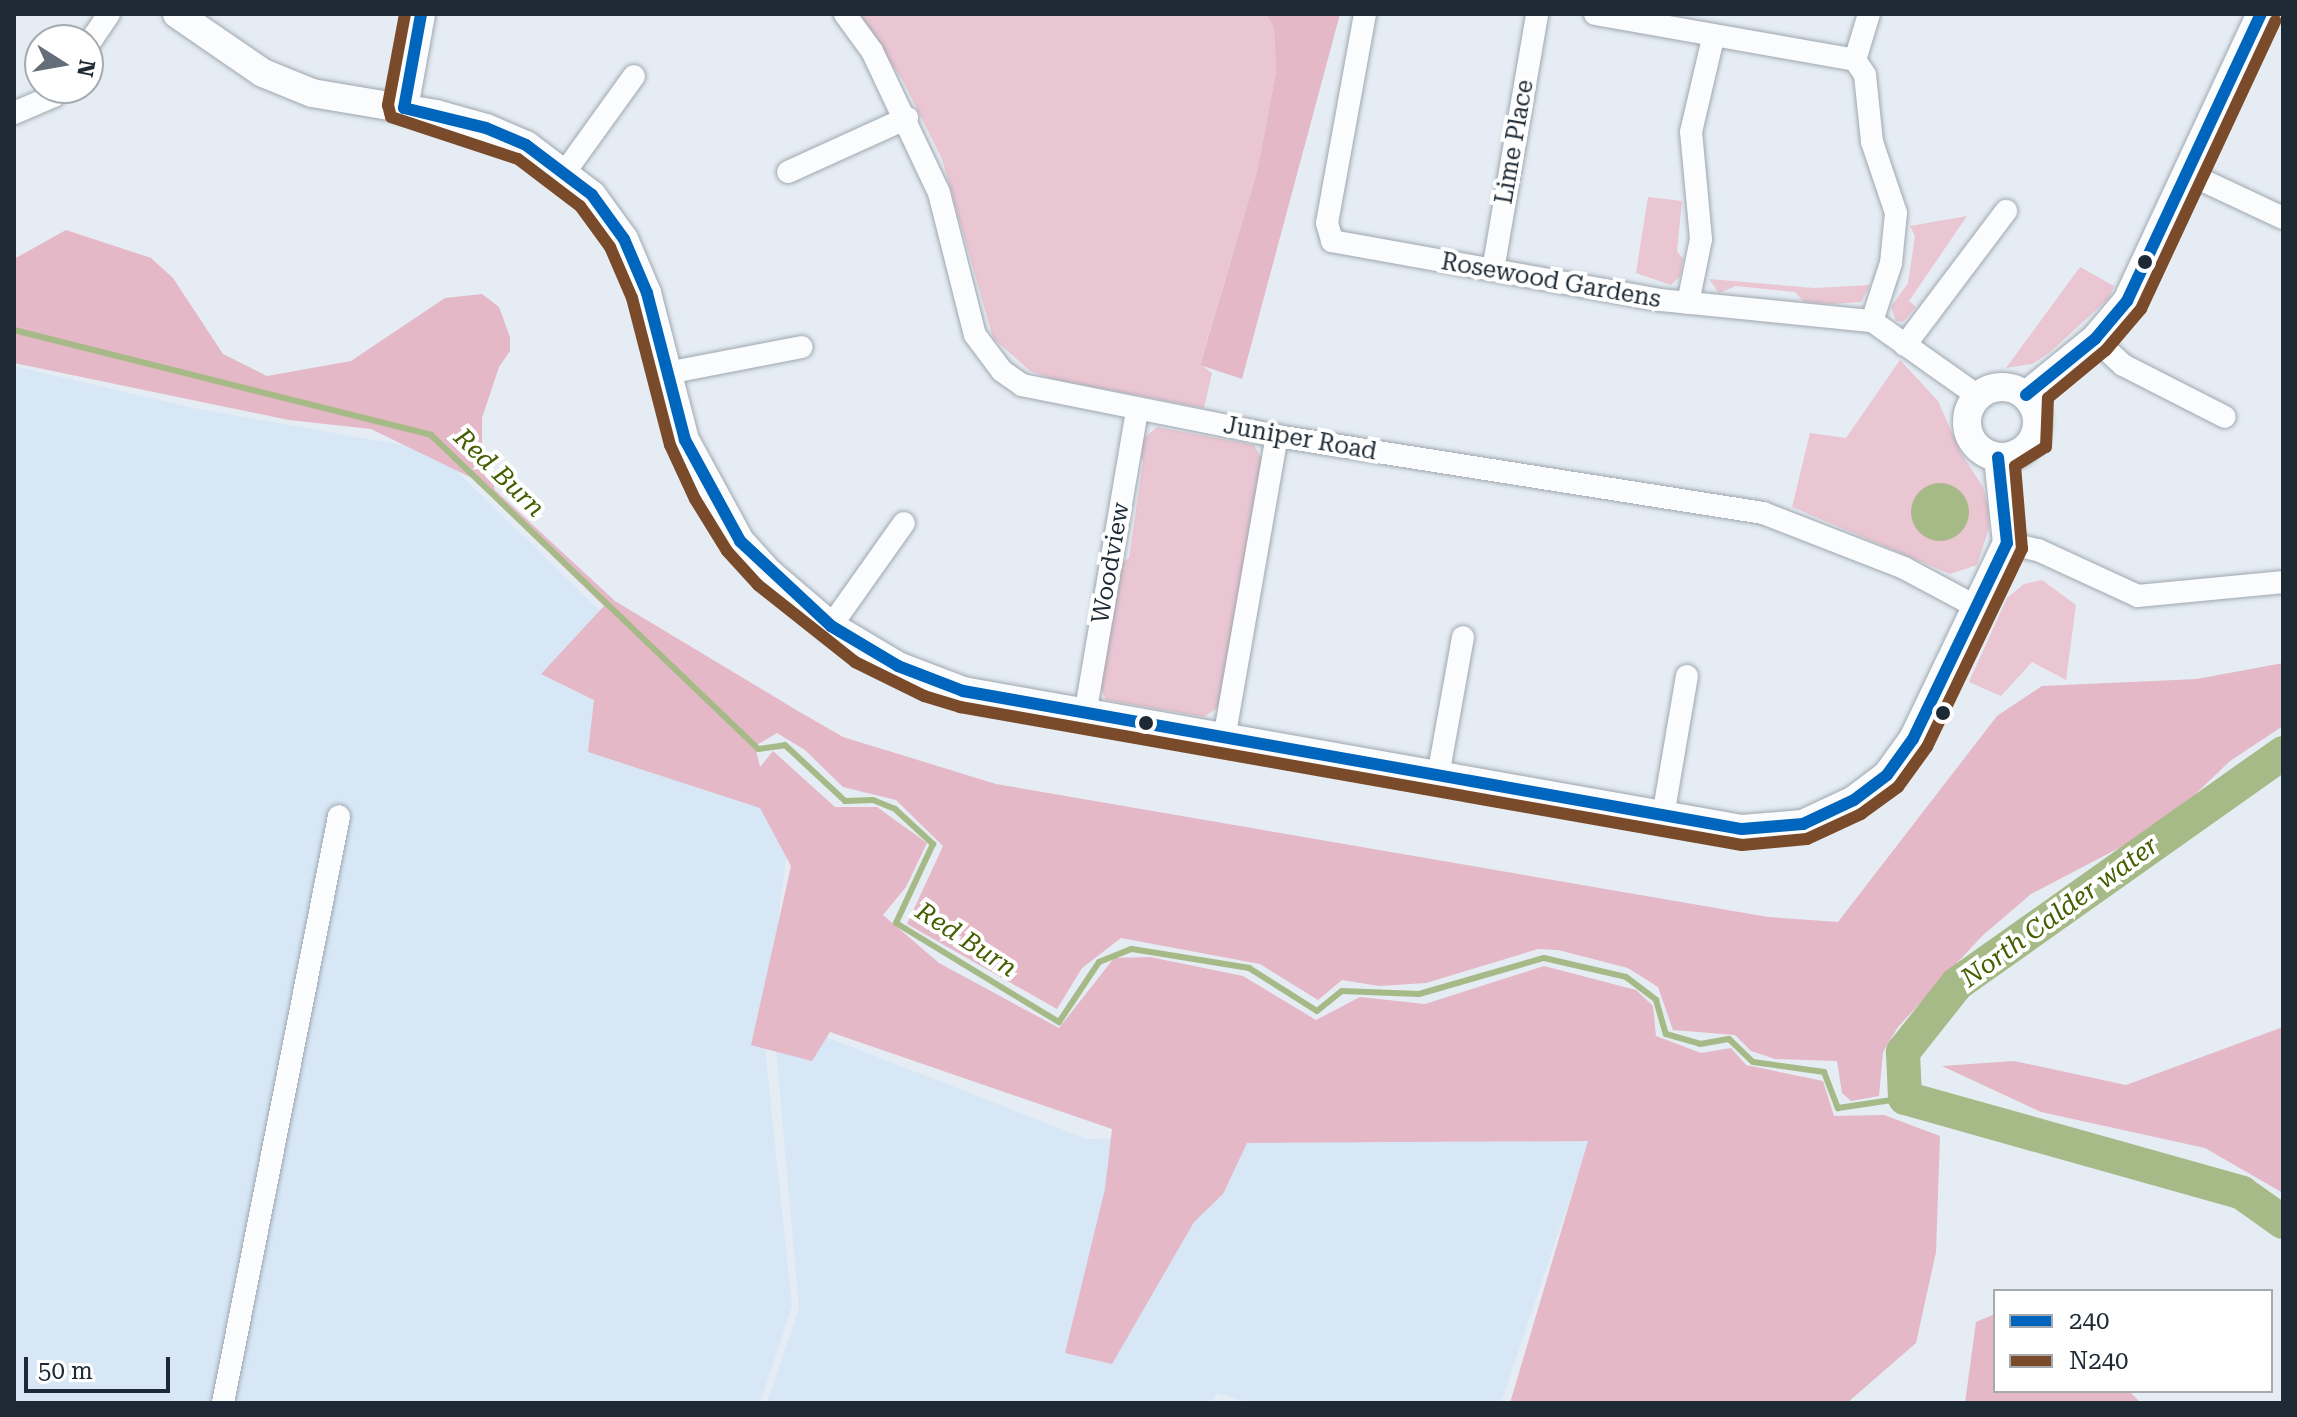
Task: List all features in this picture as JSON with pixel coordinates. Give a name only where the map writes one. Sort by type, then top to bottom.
[{"type":"street","points":[[177,14],[263,73],[312,93],[404,108],[486,128],[526,145],[592,195],[624,239],[647,293],[685,440],[740,541],[769,573],[831,626],[930,681],[1085,715],[1742,829],[1803,824],[1854,800],[1887,775],[1913,739],[2007,543],[1998,457]]},
{"type":"street","points":[[404,108],[421,14]]},
{"type":"street","name":"Juniper Road","points":[[845,14],[872,51],[907,118],[939,193],[975,335],[987,353],[1022,385],[1277,436],[1790,520],[1904,568],[1977,607]]},
{"type":"street","name":"Rosewood Gardens","points":[[1365,14],[1329,236],[1341,244],[1688,303],[1872,321]]},
{"type":"street","name":"Lime Place","points":[[1493,270],[1537,14]]},
{"type":"street","points":[[1595,14],[1713,38],[1855,60],[1865,75],[1872,142],[1896,213],[1891,263],[1872,321],[1978,396]]},
{"type":"street","points":[[1855,60],[1869,14]]},
{"type":"street","points":[[2026,395],[2095,339],[2127,301],[2189,174],[2261,14]]},
{"type":"street","points":[[1688,303],[1701,239],[1691,132],[1713,38]]},
{"type":"street","points":[[565,172],[634,76]]},
{"type":"street","points":[[14,113],[35,104]]},
{"type":"street","points":[[788,172],[907,118]]},
{"type":"street","points":[[2189,174],[2283,218]]},
{"type":"street","points":[[1905,345],[2006,211]]},
{"type":"street","points":[[2095,339],[2123,365],[2225,417]]},
{"type":"street","points":[[667,373],[802,347]]},
{"type":"street","points":[[1999,387],[2026,395],[2035,407],[2031,441],[1998,457],[1980,449],[1967,428],[1978,396],[1999,387]]},
{"type":"street","name":"Woodview","points":[[1085,715],[1137,410]]},
{"type":"street","points":[[1224,739],[1277,436]]},
{"type":"street","points":[[831,626],[904,523]]},
{"type":"street","points":[[2007,543],[2038,550],[2138,596],[2283,582]]},
{"type":"street","points":[[1438,776],[1463,637]]},
{"type":"street","points":[[1663,816],[1687,676]]},
{"type":"street","points":[[223,1403],[339,816]]},
{"type":"shaded area","points":[[858,14],[1266,14],[1274,28],[1276,72],[1257,172],[1200,364],[1212,373],[1204,408],[1057,380],[1030,371],[993,338],[942,159],[903,81]]},
{"type":"shaded area","points":[[1266,14],[1340,14],[1242,379],[1200,365],[1257,172],[1276,72],[1274,28]]},
{"type":"shaded area","points":[[1648,197],[1682,201],[1677,251],[1683,259],[1680,276],[1671,285],[1636,273]]},
{"type":"shaded area","points":[[1967,216],[1909,301],[1916,307],[1903,322],[1896,321],[1891,307],[1908,283],[1915,236],[1910,226]]},
{"type":"shaded area","points":[[66,230],[151,258],[173,278],[223,354],[267,376],[351,361],[445,298],[482,294],[499,307],[510,337],[510,351],[499,367],[482,418],[482,444],[495,490],[615,601],[798,711],[843,737],[996,784],[1768,917],[1838,922],[1997,716],[2042,686],[2197,679],[2283,663],[2283,726],[2230,761],[2163,825],[2031,894],[1982,936],[1898,1027],[1883,1052],[1879,1096],[1851,1101],[1842,1093],[1837,1061],[1775,1059],[1751,1051],[1735,1035],[1673,1030],[1658,987],[1628,968],[1558,950],[1538,949],[1426,983],[1379,986],[1342,980],[1318,1000],[1260,964],[1121,938],[1082,968],[1057,1009],[907,924],[943,846],[896,800],[843,787],[805,750],[777,733],[755,746],[760,767],[773,751],[835,807],[877,807],[927,843],[906,887],[883,915],[939,963],[1059,1028],[1114,958],[1150,957],[1243,976],[1316,1020],[1360,997],[1425,1004],[1544,966],[1636,990],[1653,1006],[1656,1036],[1701,1053],[1731,1048],[1746,1065],[1823,1081],[1834,1116],[1884,1115],[1940,1136],[1936,1252],[1916,1343],[1847,1403],[1510,1403],[1588,1141],[1247,1143],[1223,1194],[1194,1222],[1112,1364],[1065,1353],[1105,1189],[1112,1129],[830,1032],[812,1061],[751,1045],[791,866],[760,808],[588,752],[594,700],[541,674],[604,606],[472,478],[371,429],[289,420],[14,363],[14,259]]},
{"type":"shaded area","points":[[2080,267],[2114,286],[2109,298],[2049,353],[2032,364],[2006,368]]},
{"type":"shaded area","points":[[1709,279],[1814,288],[1870,285],[1861,302],[1832,304],[1804,302],[1795,292],[1736,286],[1719,293]]},
{"type":"shaded area","points":[[1900,360],[1938,401],[1961,453],[1983,487],[1988,507],[1989,528],[1977,565],[1950,574],[1792,507],[1810,433],[1846,438]]},
{"type":"shaded area","points":[[14,366],[193,408],[436,451],[793,799],[764,1039],[792,1306],[760,1403],[14,1403]]},
{"type":"shaded area","points":[[1157,427],[1254,445],[1262,459],[1220,706],[1204,717],[1106,700],[1100,687],[1119,565],[1129,558],[1143,461],[1138,454],[1142,440]]},
{"type":"shaded area","points":[[1940,483],[1951,485],[1960,492],[1967,501],[1967,523],[1960,532],[1951,539],[1940,541],[1929,539],[1920,532],[1913,523],[1911,512],[1913,501],[1920,492],[1929,485]]},
{"type":"shaded area","points":[[2042,580],[2076,605],[2066,680],[2032,662],[2001,696],[1969,682],[2007,598],[2024,584]]},
{"type":"shaded area","points":[[773,1016],[1087,1139],[1589,1141],[1501,1403],[1250,1403],[1216,1393],[1212,1403],[767,1403],[799,1308]]},
{"type":"shaded area","points":[[2283,1027],[2283,1193],[2205,1148],[2041,1112],[1942,1066],[2014,1061],[2126,1085]]},
{"type":"shaded area","points":[[1993,1315],[1993,1393],[2131,1393],[2141,1403],[1965,1403],[1976,1322]]},
{"type":"waterway","name":"Red Burn","points":[[14,330],[431,435],[758,749],[785,745],[845,801],[873,800],[895,809],[933,844],[896,923],[1059,1022],[1099,962],[1132,949],[1249,968],[1317,1011],[1342,991],[1419,994],[1544,958],[1626,977],[1656,1000],[1666,1034],[1700,1044],[1729,1039],[1753,1062],[1824,1072],[1838,1108],[1905,1098]]},
{"type":"waterway","name":"North Calder water","points":[[2283,753],[1957,984],[1903,1052],[1905,1098],[2242,1193],[2283,1222]]},
{"type":"transit line","name":"N240","points":[[405,14],[388,105],[391,117],[518,159],[580,206],[610,247],[632,298],[670,445],[695,499],[727,551],[758,585],[855,662],[924,696],[960,707],[1742,845],[1807,839],[1861,814],[1898,787],[1927,747],[2022,549],[2015,466],[2046,447],[2048,398],[2106,350],[2141,309],[2275,21]]},
{"type":"transit line","name":"240","points":[[404,108],[421,14]]},
{"type":"transit line","name":"240","points":[[2026,395],[2095,339],[2127,301],[2261,14]]},
{"type":"transit line","name":"240","points":[[404,108],[486,128],[526,145],[592,195],[624,239],[647,293],[685,440],[740,541],[831,626],[898,666],[963,691],[1742,829],[1803,824],[1854,800],[1887,775],[1913,739],[2007,543],[1998,457]]}]
